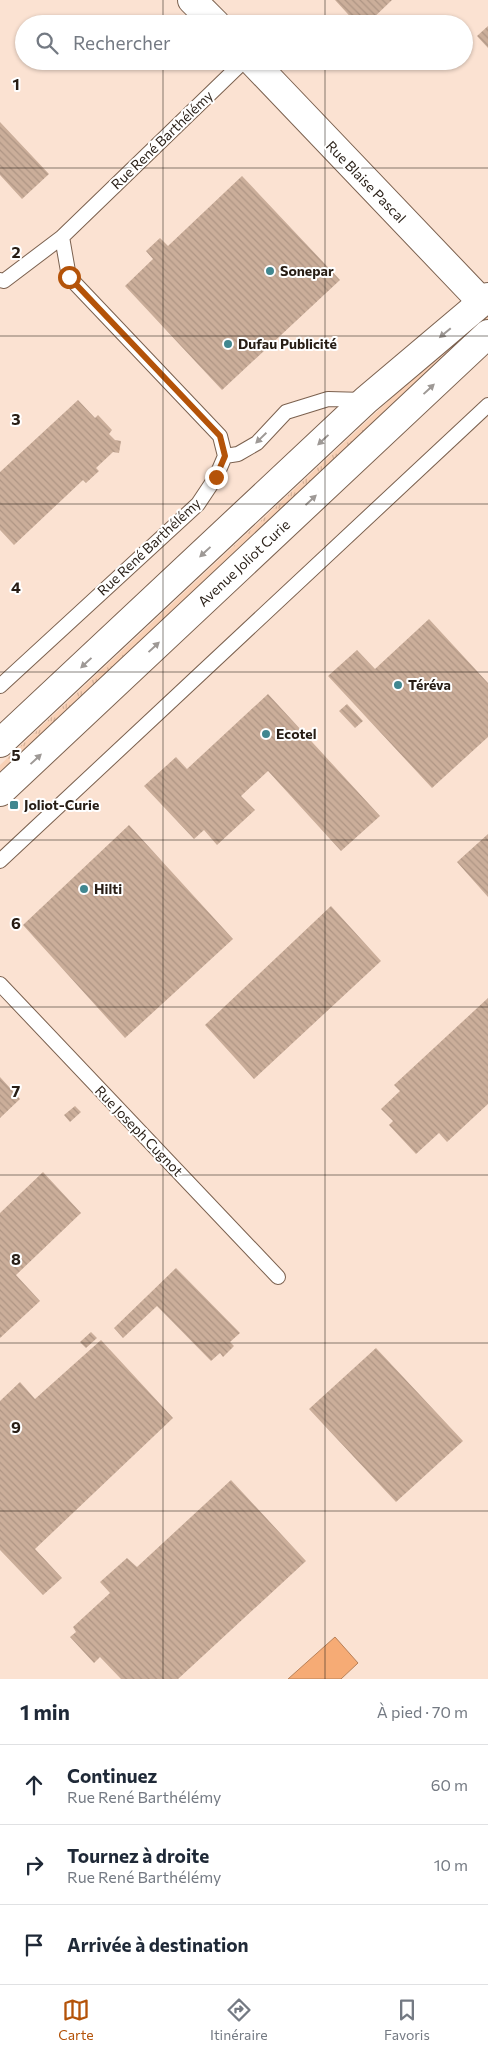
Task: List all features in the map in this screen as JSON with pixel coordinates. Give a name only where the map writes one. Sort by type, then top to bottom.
[{"type":"main road","points":[[192,0],[207,15]]},
{"type":"main road","name":"Rue Blaise Pascal","points":[[261,70],[485,299]]},
{"type":"main road","points":[[0,744],[366,400],[485,299]]},
{"type":"main road","name":"Avenue Joliot Curie","points":[[0,792],[488,334]]},
{"type":"lane","name":"Rue René Barthélémy","points":[[0,280],[4,280],[62,237],[235,70]]},
{"type":"lane","points":[[62,237],[69,277],[220,436],[225,456],[238,454],[256,444],[286,412],[328,399],[366,400]]},
{"type":"lane","points":[[0,861],[488,405]]},
{"type":"lane","name":"Rue René Barthélémy","points":[[0,686],[198,504],[216,477],[225,456]]},
{"type":"lane","name":"Rue Joseph Cugnot","points":[[0,984],[278,1277]]},
{"type":"green space","points":[[488,311],[488,319],[0,776],[0,765],[447,346]]},
{"type":"shaded area","points":[[335,1637],[358,1663],[341,1679],[288,1679]]},
{"type":"building","points":[[335,0],[392,0],[376,15],[349,15]]},
{"type":"building","points":[[488,26],[488,48],[477,36]]},
{"type":"building","points":[[0,122],[49,174],[22,199],[0,175]]},
{"type":"building","points":[[242,176],[340,280],[222,390],[125,286],[153,259],[146,251],[160,238],[168,246]]},
{"type":"building","points":[[78,400],[95,418],[98,415],[112,430],[109,434],[115,440],[121,441],[119,453],[113,452],[96,468],[99,471],[86,483],[83,480],[14,545],[0,530],[0,472]]},
{"type":"building","points":[[429,619],[488,683],[488,737],[432,788],[328,676],[357,650],[375,669]]},
{"type":"building","points":[[268,694],[380,816],[341,851],[268,771],[241,796],[255,810],[217,845],[204,830],[194,839],[144,786],[176,757],[187,769]]},
{"type":"building","points":[[347,704],[363,721],[355,728],[339,711]]},
{"type":"building","points":[[129,825],[233,939],[125,1038],[23,925]]},
{"type":"building","points":[[488,834],[488,897],[457,862]]},
{"type":"building","points":[[331,906],[381,961],[254,1079],[205,1025]]},
{"type":"building","points":[[488,998],[488,1104],[447,1142],[439,1133],[416,1154],[389,1125],[393,1121],[381,1109],[400,1091],[394,1085]]},
{"type":"building","points":[[0,1077],[20,1099],[0,1118]]},
{"type":"building","points":[[75,1106],[81,1112],[70,1122],[64,1115]]},
{"type":"building","points":[[43,1172],[81,1213],[16,1275],[40,1301],[0,1338],[0,1213]]},
{"type":"building","points":[[176,1268],[240,1333],[230,1342],[234,1346],[223,1357],[220,1353],[211,1361],[157,1306],[123,1338],[114,1328]]},
{"type":"building","points":[[91,1332],[97,1338],[86,1348],[80,1342]]},
{"type":"building","points":[[101,1340],[173,1418],[35,1549],[62,1578],[43,1595],[0,1550],[0,1401],[20,1382],[35,1399]]},
{"type":"building","points":[[376,1348],[463,1441],[396,1502],[309,1409]]},
{"type":"building","points":[[231,1480],[306,1561],[178,1679],[121,1679],[100,1657],[94,1663],[70,1637],[76,1632],[73,1627],[110,1593],[100,1582],[127,1558],[137,1567]]},
{"type":"place","name":"Sonepar","points":[[270,271]]},
{"type":"place","name":"Dufau Publicité","points":[[228,344]]},
{"type":"place","name":"Téréva","points":[[398,685]]},
{"type":"place","name":"Ecotel","points":[[266,734]]},
{"type":"place","name":"Joliot-Curie","points":[[14,805]]},
{"type":"place","name":"Hilti","points":[[84,889]]},
{"type":"route","points":[[69,277],[220,436],[225,456],[216,477]]}]
